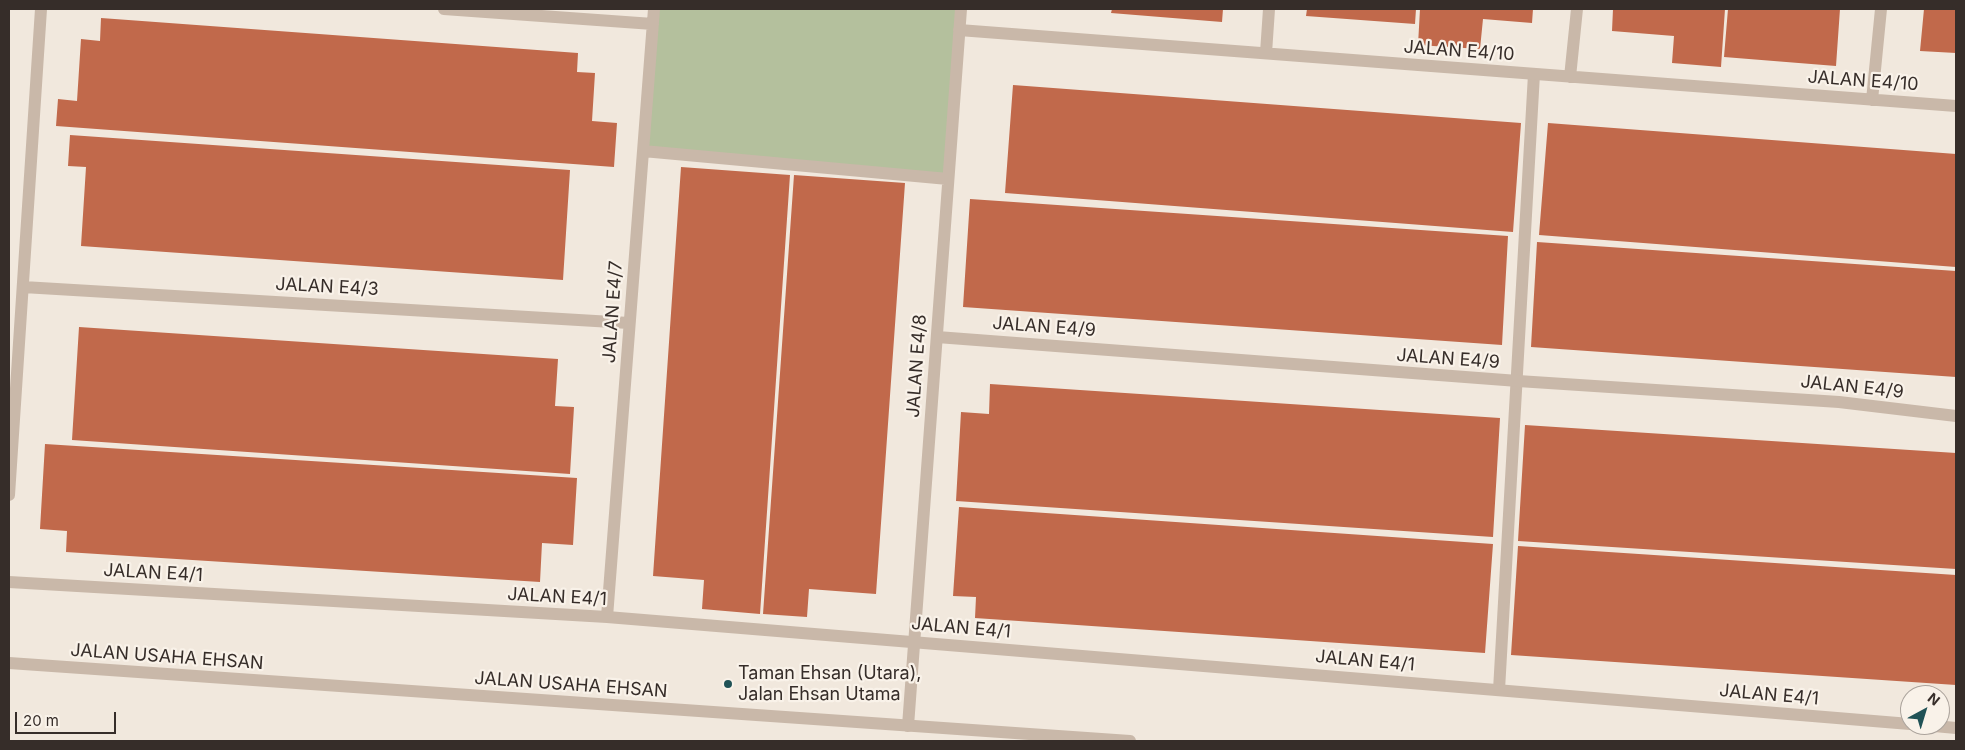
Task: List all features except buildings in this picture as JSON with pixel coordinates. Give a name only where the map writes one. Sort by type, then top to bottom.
[{"type":"street","points":[[9,495],[41,9]]},
{"type":"street","points":[[444,9],[653,24]]},
{"type":"street","name":"JALAN E4/7","points":[[606,617],[654,9]]},
{"type":"street","name":"JALAN E4/8","points":[[908,726],[961,9]]},
{"type":"street","points":[[1266,53],[1270,9]]},
{"type":"street","points":[[1570,77],[1577,9]]},
{"type":"street","points":[[1872,100],[1881,9]]},
{"type":"street","name":"JALAN E4/10","points":[[959,30],[1956,106]]},
{"type":"street","points":[[1499,690],[1534,74]]},
{"type":"street","points":[[643,151],[948,179]]},
{"type":"street","name":"JALAN E4/3","points":[[23,287],[629,323]]},
{"type":"street","name":"JALAN E4/9","points":[[937,337],[1518,382],[1839,402],[1956,416]]},
{"type":"street","name":"JALAN E4/1","points":[[9,582],[606,617],[1900,723]]},
{"type":"street","name":"JALAN USAHA EHSAN","points":[[9,664],[1130,741]]},
{"type":"green space","points":[[654,9],[961,9],[948,179],[643,151]]},
{"type":"place","name":"Taman Ehsan (Utara), Jalan Ehsan Utama","points":[[728,684]]}]
